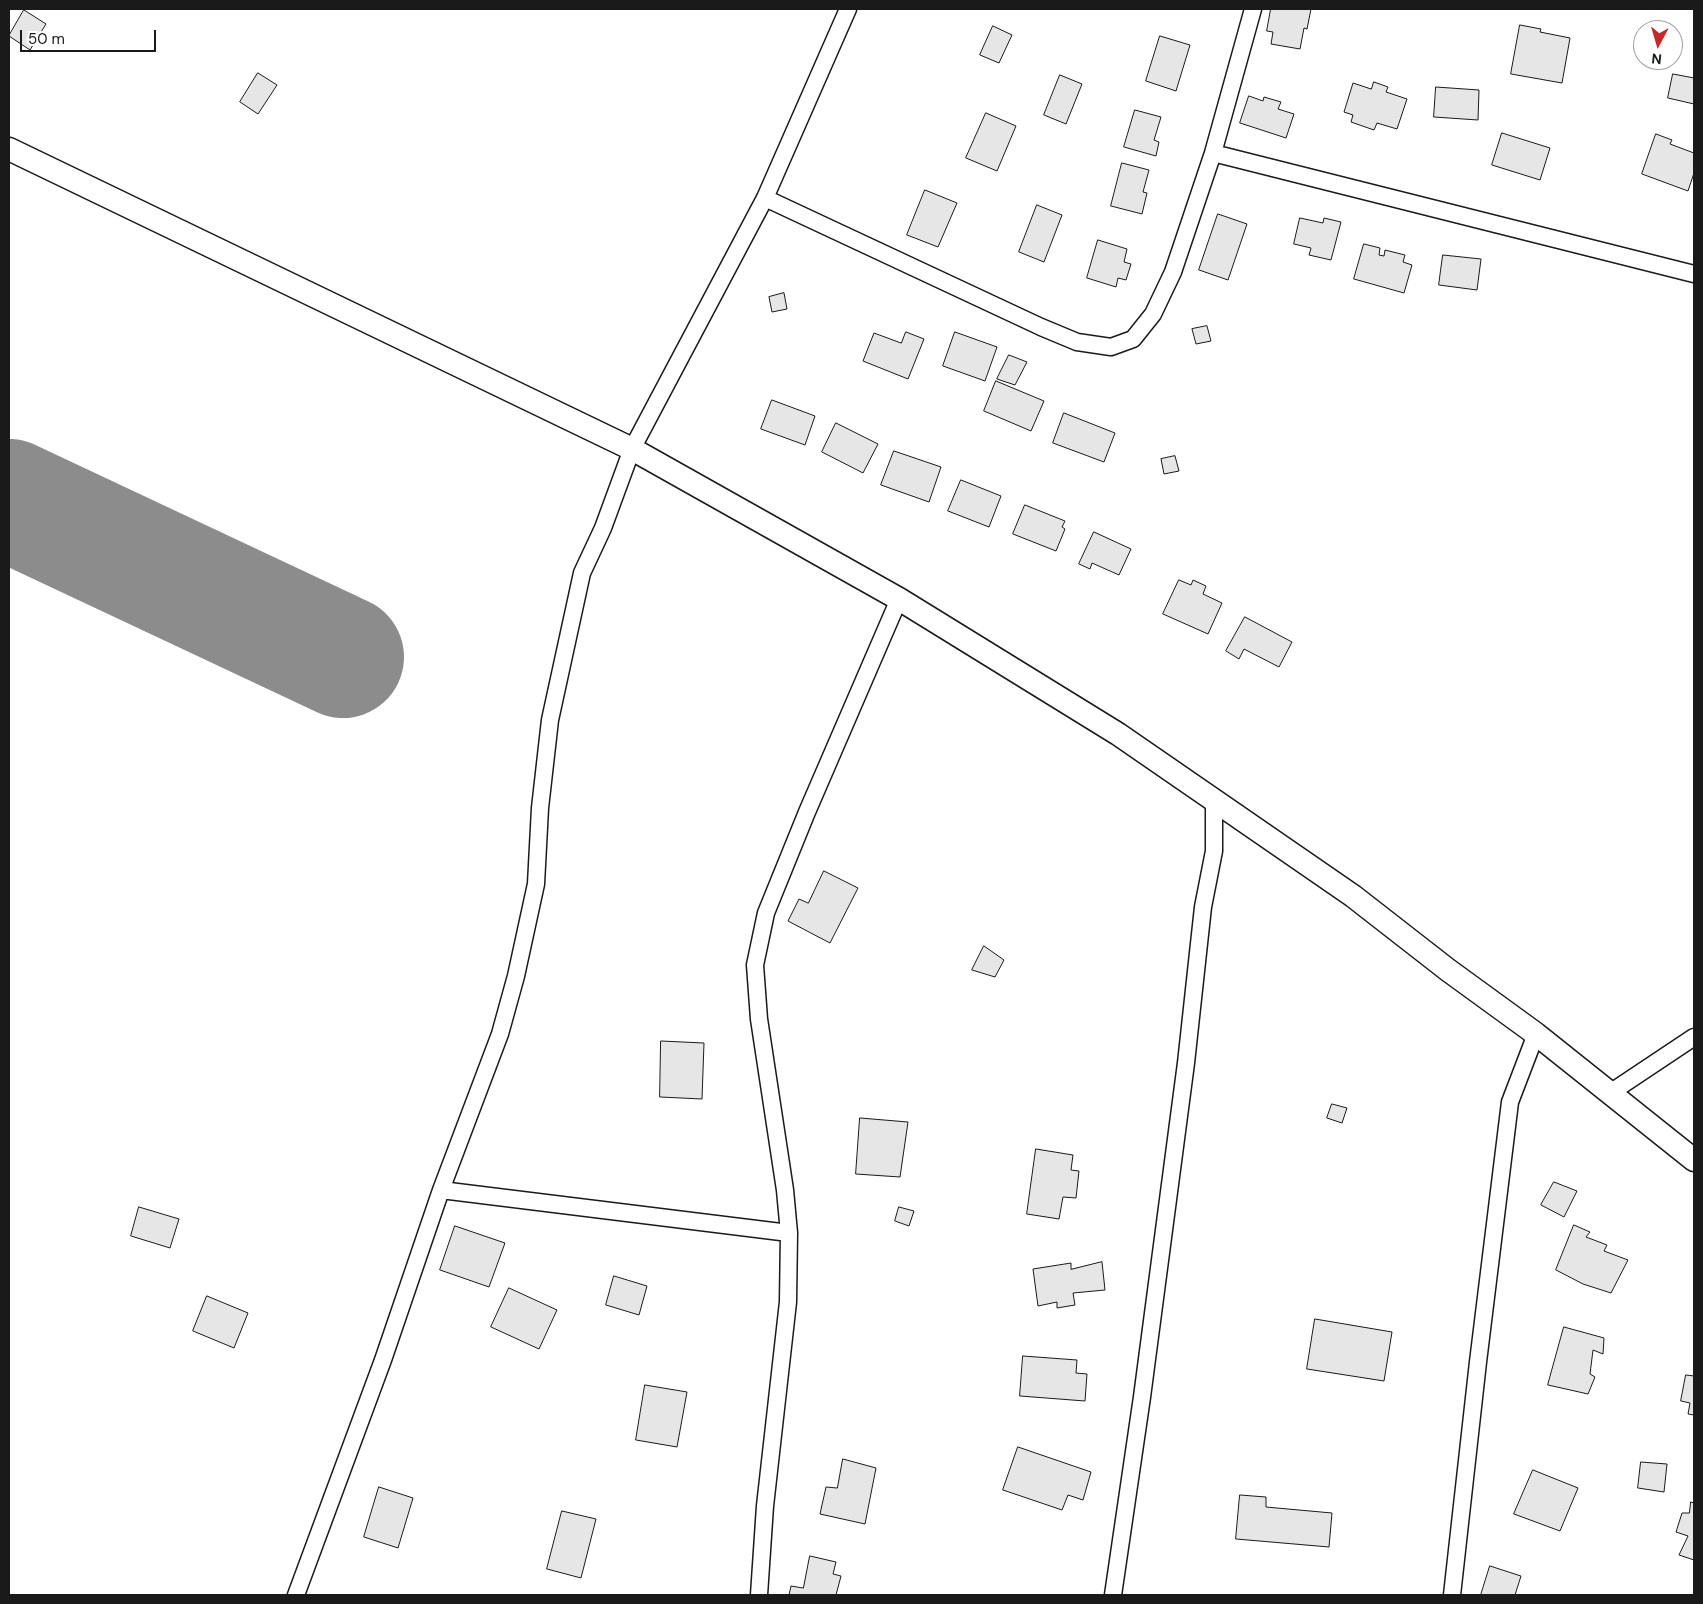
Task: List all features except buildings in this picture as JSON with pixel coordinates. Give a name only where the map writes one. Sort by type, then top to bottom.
[{"type":"main road","points":[[9,149],[632,449],[899,599],[1118,734],[1352,896],[1448,970],[1536,1034],[1694,1160]]},
{"type":"street","points":[[296,1595],[384,1360],[441,1190],[500,1034],[516,976],[536,884],[540,808],[550,720],[582,573],[603,528],[632,449],[765,198],[848,9]]},
{"type":"street","points":[[765,198],[1077,342],[1111,347],[1133,339],[1153,314],[1173,272],[1213,153],[1253,9]]},
{"type":"street","points":[[1213,153],[1694,274]]},
{"type":"street","points":[[759,1595],[765,1506],[788,1302],[789,1233],[782,1171],[759,1019],[755,965],[766,913],[807,812],[899,599]]},
{"type":"street","points":[[1113,1595],[1142,1397],[1181,1103],[1203,907],[1214,851],[1214,799]]},
{"type":"street","points":[[1452,1595],[1510,1102],[1536,1034]]},
{"type":"street","points":[[1610,1093],[1694,1037]]},
{"type":"street","points":[[441,1190],[789,1233]]},
{"type":"runway","points":[[9,500],[343,657]]}]
